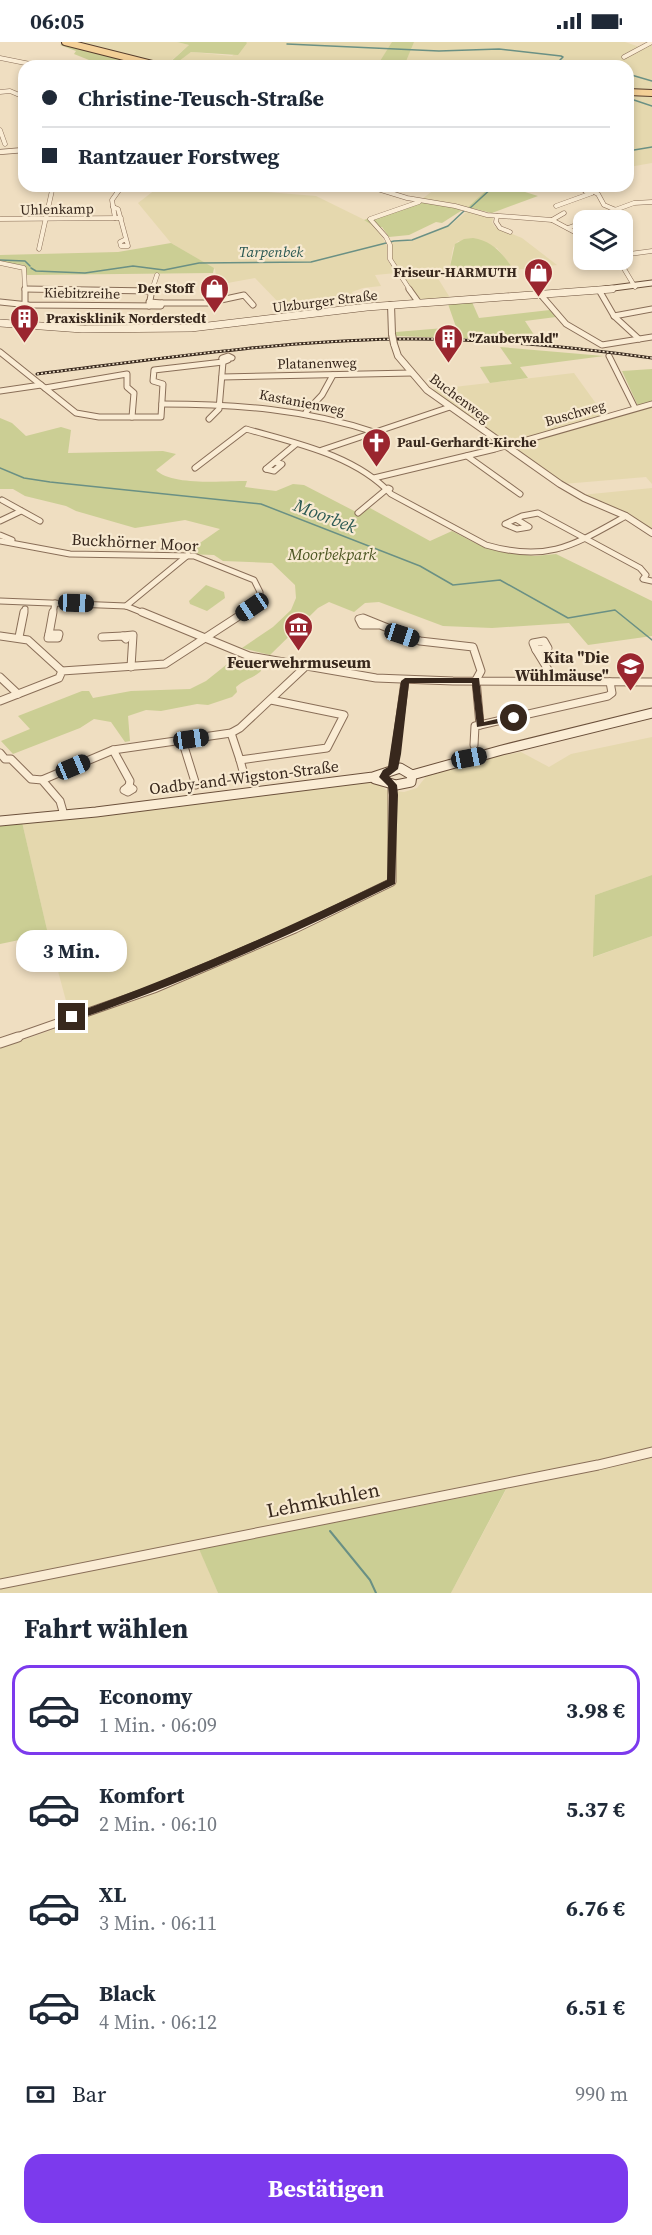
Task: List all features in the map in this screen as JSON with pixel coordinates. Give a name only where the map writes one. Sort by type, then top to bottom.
[{"type":"main road","points":[[65,42],[136,60]]},
{"type":"main road","points":[[634,92],[652,93]]},
{"type":"main road","name":"Ulzburger Straße","points":[[0,323],[83,330],[159,330],[223,326],[391,305],[541,295],[652,283]]},
{"type":"main road","points":[[411,773],[411,782],[391,784],[396,769],[411,773],[652,713]]},
{"type":"main road","name":"Oadby-and-Wigston-Straße","points":[[0,818],[132,806],[360,778],[391,784]]},
{"type":"street","points":[[624,57],[652,42]]},
{"type":"street","points":[[0,58],[18,61]]},
{"type":"street","points":[[0,92],[10,91],[18,94]]},
{"type":"street","points":[[0,130],[5,144]]},
{"type":"street","points":[[0,152],[18,150]]},
{"type":"street","points":[[39,249],[52,192]]},
{"type":"street","points":[[118,192],[112,200],[112,207],[126,239]]},
{"type":"street","points":[[389,192],[421,201],[497,216],[552,220],[573,231]]},
{"type":"street","points":[[556,206],[593,193],[599,194],[605,206],[616,210],[637,203],[652,202]]},
{"type":"street","points":[[419,303],[390,259],[388,242],[380,228],[370,219],[421,201]]},
{"type":"street","points":[[552,220],[564,213]]},
{"type":"street","points":[[497,216],[496,222],[500,228],[510,232]]},
{"type":"street","name":"Uhlenkamp","points":[[0,219],[118,218]]},
{"type":"street","points":[[568,228],[573,226]]},
{"type":"street","points":[[633,254],[652,251]]},
{"type":"street","points":[[0,263],[24,268],[25,304]]},
{"type":"street","points":[[625,270],[635,286]]},
{"type":"street","points":[[149,304],[157,275]]},
{"type":"street","points":[[25,289],[152,291]]},
{"type":"street","points":[[599,290],[614,316],[639,339]]},
{"type":"street","name":"Kiebitzreihe","points":[[0,302],[161,306],[162,303],[199,303],[244,295],[253,305]]},
{"type":"street","points":[[541,295],[566,324],[602,345],[650,339]]},
{"type":"street","name":"Buchenweg","points":[[391,305],[393,344],[398,356],[427,390],[573,492],[626,516],[652,533]]},
{"type":"street","points":[[614,316],[652,309]]},
{"type":"street","points":[[0,352],[76,413],[99,417],[161,417],[163,384],[153,381],[154,370],[225,360],[219,409],[209,419]]},
{"type":"street","points":[[609,356],[635,408]]},
{"type":"street","name":"Platanenweg","points":[[222,377],[412,373]]},
{"type":"street","points":[[0,391],[81,384],[79,381],[127,374],[127,387],[134,393],[132,417]]},
{"type":"street","points":[[306,412],[322,395],[333,375]]},
{"type":"street","name":"Kastanienweg","points":[[162,404],[264,405],[340,420],[378,433]]},
{"type":"street","name":"Buschweg","points":[[374,478],[467,456],[652,405]]},
{"type":"street","points":[[322,450],[450,407]]},
{"type":"street","points":[[195,468],[246,429],[322,450],[458,526]]},
{"type":"street","points":[[274,462],[297,444]]},
{"type":"street","points":[[467,456],[520,494]]},
{"type":"street","points":[[388,488],[391,494],[495,548],[525,553],[542,553],[561,549],[586,539],[626,516]]},
{"type":"street","points":[[358,513],[388,488]]},
{"type":"street","points":[[2,501],[40,522]]},
{"type":"street","points":[[0,521],[21,511]]},
{"type":"street","points":[[516,519],[538,513],[649,575]]},
{"type":"street","name":"Buckhörner Moor","points":[[0,535],[5,541],[70,554],[196,556],[254,580],[260,588],[262,597],[258,604],[205,639]]},
{"type":"street","points":[[126,606],[188,555]]},
{"type":"street","points":[[649,575],[642,577],[652,581]]},
{"type":"street","points":[[0,601],[126,606],[249,656],[305,667],[405,681],[652,682]]},
{"type":"street","points":[[49,634],[55,603]]},
{"type":"street","points":[[19,637],[25,609]]},
{"type":"street","points":[[379,625],[420,641],[474,647],[481,671],[476,680],[480,725]]},
{"type":"street","points":[[102,637],[133,635],[131,667]]},
{"type":"street","points":[[0,636],[19,637],[33,644],[62,671],[165,664],[205,639]]},
{"type":"street","points":[[536,650],[555,681]]},
{"type":"street","points":[[0,753],[5,759],[11,759],[32,779],[42,780],[113,750],[231,733],[240,728],[305,667]]},
{"type":"street","points":[[0,701],[59,678],[62,671]]},
{"type":"street","points":[[0,676],[18,694]]},
{"type":"street","points":[[396,769],[405,681]]},
{"type":"street","points":[[474,745],[475,726],[608,696],[612,693],[610,682]]},
{"type":"street","points":[[240,760],[327,748],[344,715],[271,700]]},
{"type":"street","points":[[231,733],[243,771]]},
{"type":"street","points":[[182,740],[196,785]]},
{"type":"street","points":[[113,750],[130,781],[129,786]]},
{"type":"street","points":[[42,780],[60,801],[64,813]]},
{"type":"street","points":[[0,1043],[154,989],[295,929],[392,882],[391,784]]},
{"type":"street","name":"Lehmkuhlen","points":[[0,1584],[598,1465],[652,1452]]},
{"type":"shaded area","points":[[71,42],[177,42],[189,45],[172,60],[142,60]]},
{"type":"shaded area","points":[[246,42],[625,42],[640,47],[652,43],[652,92],[634,91],[634,60],[179,60],[191,52],[232,56]]},
{"type":"shaded area","points":[[634,95],[652,96],[652,163],[634,166]]},
{"type":"shaded area","points":[[152,192],[267,192],[316,196],[375,225],[387,246],[387,259],[396,273],[375,275],[381,286],[352,292],[355,298],[281,305],[255,278],[222,284],[216,276],[215,269],[171,243],[138,203]]},
{"type":"shaded area","points":[[431,192],[484,192],[468,207],[422,199]]},
{"type":"shaded area","points":[[469,210],[494,216],[492,222],[495,227],[522,238],[557,265],[514,270],[497,248],[458,241],[453,248],[449,271],[434,272],[452,301],[421,303],[390,259],[389,242],[412,241],[449,226]]},
{"type":"shaded area","points":[[574,373],[605,416],[506,445],[428,390]]},
{"type":"shaded area","points":[[652,405],[652,484],[646,477],[563,484],[508,446]]},
{"type":"shaded area","points":[[652,488],[652,530],[581,495]]},
{"type":"shaded area","points":[[652,737],[652,875],[595,895],[594,957],[652,936],[652,1593],[451,1593],[506,1490],[199,1548],[218,1593],[0,1593],[0,1048],[72,1023],[48,934],[22,822],[337,783],[377,782],[386,790],[404,792],[417,788],[428,774],[458,768],[469,762],[521,752],[549,767],[571,754]]},
{"type":"green space","points":[[177,42],[247,43],[238,55],[191,52],[180,60],[173,60],[189,45]]},
{"type":"green space","points":[[392,42],[414,42],[406,60],[381,60]]},
{"type":"green space","points":[[60,45],[123,60],[89,60],[74,54],[76,51]]},
{"type":"green space","points":[[484,192],[525,192],[538,196],[492,213],[467,207],[442,223],[436,222],[409,235],[389,237],[382,227],[377,228],[364,220],[422,199],[468,207]]},
{"type":"green space","points":[[473,238],[492,245],[514,270],[469,274],[466,269],[449,271],[455,244],[464,239]]},
{"type":"green space","points":[[171,243],[214,268],[213,273],[27,275],[24,265],[0,263],[0,255],[118,252]]},
{"type":"green space","points":[[472,302],[479,318],[550,310],[556,317],[525,321],[538,341],[396,336],[396,332],[456,327],[448,304]]},
{"type":"green space","points":[[500,347],[604,356],[520,367],[528,378],[490,383],[480,367],[512,364]]},
{"type":"green space","points":[[652,369],[652,404],[638,406],[622,371]]},
{"type":"green space","name":"Moorbekpark","points":[[0,418],[12,423],[26,436],[61,427],[71,430],[68,453],[163,451],[176,454],[156,470],[173,478],[185,481],[247,481],[245,487],[276,491],[293,484],[304,485],[360,514],[370,508],[430,541],[452,531],[475,543],[502,552],[535,556],[556,554],[652,601],[652,636],[588,645],[569,623],[492,628],[443,626],[379,602],[365,603],[354,612],[329,602],[318,608],[270,655],[242,648],[273,627],[291,610],[296,598],[295,585],[272,563],[223,561],[214,555],[184,554],[220,529],[185,520],[135,528],[66,506],[25,496],[13,489],[0,489]]},
{"type":"green space","points":[[206,585],[224,592],[225,598],[207,611],[190,604],[189,601]]},
{"type":"green space","points":[[236,657],[259,666],[261,671],[236,687],[237,692],[232,697],[208,705],[197,704],[161,711],[146,710],[128,716],[130,741],[125,742],[111,722],[94,719],[80,728],[13,754],[1,741],[30,729],[18,716],[82,691],[89,691],[93,698],[131,691],[190,689],[206,681]]},
{"type":"green space","points":[[22,822],[48,934],[0,944],[0,824]]},
{"type":"green space","points":[[652,875],[652,936],[593,957],[595,895]]},
{"type":"green space","points":[[506,1489],[451,1593],[218,1593],[199,1549]]},
{"type":"waterway","points":[[287,44],[439,51],[499,49],[563,57],[560,60]]},
{"type":"waterway","points":[[634,76],[652,81]]},
{"type":"waterway","points":[[634,100],[652,106]]},
{"type":"waterway","name":"Tarpenbek","points":[[634,150],[652,147]]},
{"type":"waterway","name":"Tarpenbek","points":[[469,209],[487,192]]},
{"type":"waterway","name":"Tarpenbek","points":[[31,268],[36,271],[85,273],[133,266],[164,270],[199,263],[311,262],[394,241],[412,240],[448,226],[464,211]]},
{"type":"waterway","name":"Tarpenbek","points":[[0,260],[25,261],[30,266]]},
{"type":"waterway","name":"Moorbek","points":[[0,468],[24,478],[50,482],[261,504],[420,566],[453,585],[500,580],[568,618],[615,610],[652,640]]},
{"type":"waterway","points":[[330,1531],[370,1580],[376,1593]]},
{"type":"railway","points":[[37,374],[262,347],[353,340],[462,340],[526,344],[652,358]]},
{"type":"place","name":"Friseur-HARMUTH","points":[[538,298]]},
{"type":"place","name":"Der Stoff","points":[[215,314]]},
{"type":"place","name":"Praxisklinik Norderstedt","points":[[25,344]]},
{"type":"place","name":"\"Zauberwald\"","points":[[448,364]]},
{"type":"place","name":"Paul-Gerhardt-Kirche","points":[[376,468]]},
{"type":"place","name":"Feuerwehrmuseum","points":[[299,652]]},
{"type":"place","name":"Kita \"Die Wühlmäuse\"","points":[[630,692]]},
{"type":"route","points":[[72,1017],[154,989],[295,929],[392,882],[394,795],[392,785],[387,783],[384,775],[393,769],[405,681],[476,680],[480,725],[514,718]]}]
